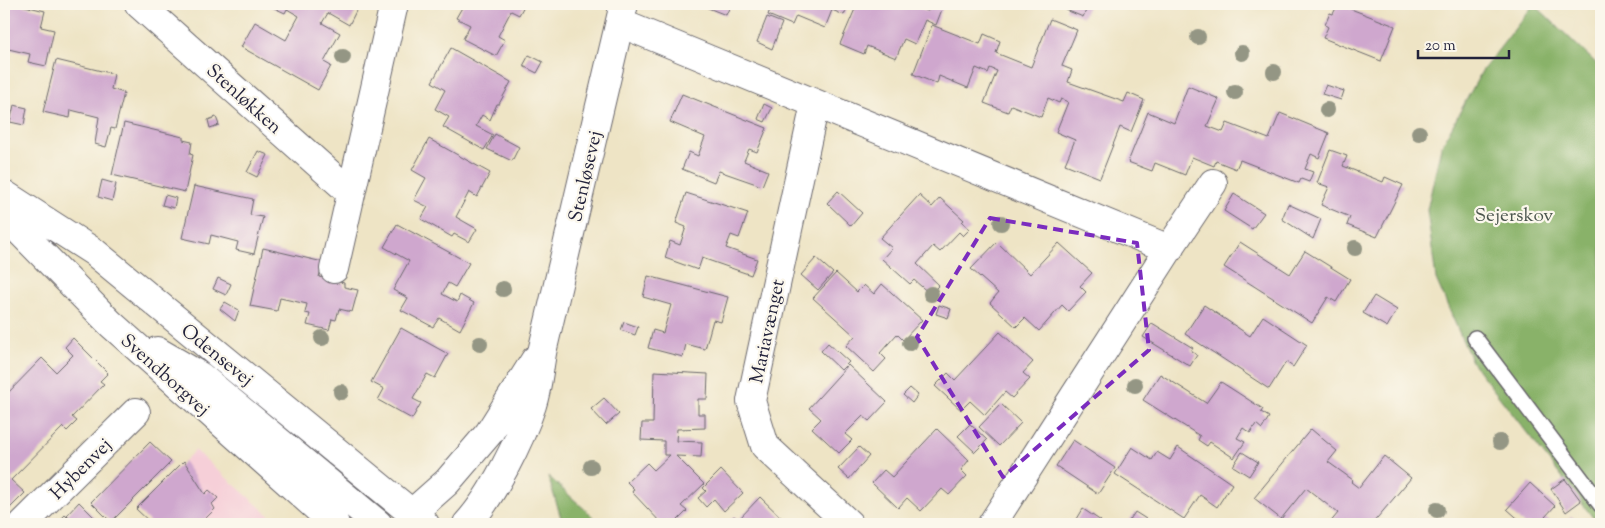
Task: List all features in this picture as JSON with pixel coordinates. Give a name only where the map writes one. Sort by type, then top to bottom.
[{"type":"street","name":"Stenløkken","points":[[140,4],[351,193]]},
{"type":"street","points":[[334,269],[394,4]]},
{"type":"street","points":[[622,13],[815,104],[1170,249]]},
{"type":"street","name":"Stenløsevej","points":[[467,524],[481,509],[514,448],[532,405],[543,348],[622,13]]},
{"type":"street","name":"Mariavænget","points":[[815,104],[751,401],[765,446],[849,524]]},
{"type":"street","points":[[992,524],[1213,182]]},
{"type":"street","name":"Odensevej","points":[[4,194],[94,252],[413,521]]},
{"type":"street","name":"Svendborgvej","points":[[4,215],[111,324],[335,524]]},
{"type":"street","points":[[111,324],[200,376],[378,524]]},
{"type":"street","name":"Stenløsevej","points":[[413,521],[489,432],[543,348]]},
{"type":"street","name":"Hybenvej","points":[[23,524],[136,412]]},
{"type":"lane","points":[[1475,338],[1601,505]]},
{"type":"highlighted area","points":[[990,218],[1137,243],[1149,350],[1003,477],[917,337]]},
{"type":"shaded area","points":[[195,450],[279,524],[210,524],[204,519],[199,524],[151,524],[136,509]]},
{"type":"green space","name":"Sejerskov","points":[[1534,4],[1601,68],[1601,524],[1598,524],[1472,362],[1436,279],[1427,210],[1441,147],[1482,71]]},
{"type":"green space","points":[[548,476],[601,524],[563,524]]},
{"type":"building","points":[[4,4],[17,4],[45,11],[41,27],[54,30],[46,66],[28,62],[30,54],[4,48]]},
{"type":"building","points":[[271,4],[359,5],[349,25],[328,13],[322,23],[340,33],[324,62],[331,66],[318,90],[241,47],[255,22],[286,40],[299,16],[287,9],[285,13],[270,6]]},
{"type":"building","points":[[464,4],[525,4],[519,15],[511,11],[498,36],[505,40],[496,56],[463,39],[470,25],[456,18]]},
{"type":"building","points":[[704,4],[731,4],[726,15],[703,6]]},
{"type":"building","points":[[772,4],[921,4],[919,8],[928,11],[932,4],[944,4],[936,25],[925,20],[915,44],[904,39],[896,58],[867,46],[864,54],[840,44],[855,9],[848,6],[844,15],[832,10],[825,28],[796,16],[792,25],[768,15]]},
{"type":"building","points":[[1068,4],[1089,4],[1083,17],[1066,10]]},
{"type":"building","points":[[1338,4],[1395,26],[1381,61],[1323,38],[1328,27],[1325,25],[1330,13],[1333,14]]},
{"type":"building","points":[[767,17],[782,23],[772,49],[757,42]]},
{"type":"building","points":[[1050,19],[1077,30],[1062,66],[1072,70],[1068,82],[1124,102],[1128,93],[1144,100],[1131,132],[1120,127],[1100,178],[1065,164],[1075,140],[1056,132],[1068,102],[1061,99],[1059,103],[1048,98],[1041,117],[1011,105],[1008,112],[984,103],[997,71],[990,68],[988,73],[976,68],[968,88],[939,76],[937,84],[913,74],[932,25],[980,44],[984,34],[1000,41],[996,53],[1031,67]]},
{"type":"building","points":[[451,48],[511,82],[499,104],[497,104],[490,120],[482,115],[476,126],[493,135],[484,150],[443,127],[449,117],[435,109],[445,90],[432,82]]},
{"type":"building","points":[[529,55],[543,62],[537,73],[523,66]]},
{"type":"building","points":[[56,60],[114,74],[111,89],[124,93],[115,129],[111,128],[106,147],[95,144],[99,117],[71,110],[70,118],[43,112]]},
{"type":"building","points":[[1326,85],[1344,91],[1341,100],[1322,94]]},
{"type":"building","points":[[1188,86],[1219,99],[1207,126],[1223,132],[1227,123],[1269,139],[1280,113],[1329,133],[1319,158],[1311,154],[1305,169],[1313,172],[1309,182],[1301,179],[1299,183],[1240,160],[1236,169],[1216,161],[1214,166],[1192,157],[1185,175],[1155,163],[1152,171],[1128,162],[1148,112],[1174,123]]},
{"type":"building","points":[[682,94],[767,128],[757,152],[749,149],[744,161],[768,171],[762,186],[719,171],[714,182],[682,169],[689,152],[698,156],[705,137],[670,122]]},
{"type":"building","points":[[764,104],[772,108],[765,122],[758,119]]},
{"type":"building","points":[[14,105],[27,108],[24,125],[10,122]]},
{"type":"building","points":[[216,117],[219,125],[210,128],[208,120]]},
{"type":"building","points":[[124,123],[183,137],[183,140],[192,142],[190,154],[193,155],[185,192],[112,175]]},
{"type":"building","points":[[495,134],[519,147],[512,161],[487,149]]},
{"type":"building","points":[[429,139],[490,173],[477,197],[469,192],[456,217],[477,229],[469,242],[454,234],[452,237],[421,219],[428,207],[414,200],[426,178],[412,170]]},
{"type":"building","points":[[1330,150],[1347,156],[1343,166],[1383,182],[1385,177],[1403,185],[1377,237],[1347,225],[1350,217],[1321,205],[1329,187],[1317,183]]},
{"type":"building","points":[[258,151],[268,155],[257,177],[247,172]]},
{"type":"building","points":[[102,180],[116,184],[112,201],[98,197]]},
{"type":"building","points":[[194,186],[253,199],[250,215],[263,217],[254,254],[236,250],[238,242],[211,235],[209,244],[182,238]]},
{"type":"building","points":[[838,191],[862,213],[851,226],[827,203]]},
{"type":"building","points":[[686,193],[748,213],[739,238],[731,235],[726,248],[757,259],[751,275],[702,258],[698,270],[665,258],[670,241],[680,245],[686,227],[676,223]]},
{"type":"building","points":[[1234,194],[1264,213],[1252,229],[1224,211]]},
{"type":"building","points":[[165,195],[176,198],[174,208],[162,205]]},
{"type":"building","points":[[919,195],[932,207],[940,198],[964,220],[962,222],[970,229],[963,236],[959,232],[940,252],[933,246],[917,264],[939,285],[930,294],[914,280],[910,284],[882,259],[892,248],[880,238]]},
{"type":"building","points":[[1288,204],[1321,219],[1313,239],[1282,219]]},
{"type":"building","points":[[397,224],[469,263],[455,287],[448,283],[442,294],[457,302],[460,295],[474,303],[460,330],[439,318],[433,327],[401,310],[408,298],[393,290],[409,261],[384,247]]},
{"type":"building","points":[[997,242],[1030,274],[1059,243],[1092,273],[1080,286],[1086,292],[1068,311],[1062,305],[1039,331],[1025,318],[1016,327],[990,303],[998,293],[971,269]]},
{"type":"building","points":[[1240,242],[1290,274],[1305,251],[1350,279],[1336,302],[1328,297],[1312,323],[1224,267]]},
{"type":"building","points":[[263,248],[323,262],[319,277],[344,283],[344,287],[358,290],[352,312],[339,309],[336,320],[332,319],[329,330],[307,325],[310,314],[305,313],[307,304],[280,298],[277,311],[250,306]]},
{"type":"building","points":[[816,258],[833,273],[818,290],[801,275]]},
{"type":"building","points":[[836,273],[857,292],[864,285],[874,294],[882,284],[922,320],[903,340],[897,334],[880,353],[886,359],[874,372],[846,346],[855,336],[813,298]]},
{"type":"building","points":[[648,276],[728,297],[721,322],[713,320],[705,349],[686,344],[683,357],[648,348],[653,330],[663,333],[671,305],[643,297]]},
{"type":"building","points":[[218,278],[231,284],[226,295],[213,289]]},
{"type":"building","points":[[1374,296],[1397,310],[1387,327],[1363,313]]},
{"type":"building","points":[[225,302],[239,310],[235,321],[220,309]]},
{"type":"building","points":[[939,305],[951,309],[948,318],[936,314]]},
{"type":"building","points":[[1204,305],[1250,336],[1263,316],[1307,345],[1293,367],[1286,362],[1269,389],[1185,334]]},
{"type":"building","points":[[624,322],[638,327],[635,335],[621,330]]},
{"type":"building","points":[[1152,323],[1193,348],[1191,351],[1197,355],[1190,366],[1143,337]]},
{"type":"building","points":[[401,328],[448,354],[435,378],[427,374],[413,399],[421,403],[412,419],[378,400],[384,389],[371,382]]},
{"type":"building","points":[[1000,332],[1033,362],[1023,373],[1030,379],[1012,398],[1005,392],[985,415],[970,401],[961,410],[935,386],[948,373],[955,380]]},
{"type":"building","points":[[73,338],[108,373],[100,381],[104,384],[72,417],[77,421],[67,431],[63,427],[11,480],[25,493],[9,509],[4,504],[4,397],[42,358],[56,372],[73,355],[65,347]]},
{"type":"building","points":[[828,343],[849,362],[841,370],[821,351]]},
{"type":"building","points":[[848,365],[887,402],[869,421],[863,416],[845,434],[852,440],[839,453],[812,428],[821,419],[809,408]]},
{"type":"building","points":[[654,371],[708,374],[707,399],[698,399],[698,414],[705,414],[705,428],[677,429],[676,441],[702,442],[701,457],[676,456],[704,484],[681,506],[687,511],[674,524],[662,524],[632,492],[634,489],[627,482],[647,463],[654,470],[670,455],[664,455],[664,441],[641,440],[642,423],[653,423]]},
{"type":"building","points":[[1160,374],[1206,403],[1221,382],[1263,409],[1261,412],[1269,417],[1262,429],[1256,424],[1250,433],[1243,428],[1237,438],[1245,442],[1234,458],[1210,442],[1207,446],[1198,440],[1200,436],[1143,400]]},
{"type":"building","points":[[910,388],[918,395],[912,403],[903,395]]},
{"type":"building","points":[[604,398],[619,414],[606,425],[591,409]]},
{"type":"building","points":[[1001,404],[1021,423],[999,446],[979,427]]},
{"type":"building","points":[[970,424],[987,440],[975,452],[958,436]]},
{"type":"building","points":[[937,429],[969,460],[961,470],[967,476],[949,495],[942,489],[921,511],[907,498],[898,508],[872,483],[884,470],[892,477]]},
{"type":"building","points":[[1311,429],[1337,451],[1328,462],[1353,480],[1351,482],[1359,488],[1384,456],[1411,478],[1372,524],[1329,524],[1338,513],[1306,488],[1281,519],[1254,498]]},
{"type":"building","points":[[1073,440],[1115,468],[1098,494],[1056,466]]},
{"type":"building","points":[[150,442],[171,462],[111,522],[91,502]]},
{"type":"building","points":[[859,447],[869,456],[849,479],[838,469]]},
{"type":"building","points":[[1132,447],[1152,460],[1157,452],[1170,460],[1178,447],[1232,484],[1217,507],[1200,495],[1184,519],[1115,474]]},
{"type":"building","points":[[1242,452],[1258,462],[1249,476],[1233,466]]},
{"type":"building","points":[[184,461],[205,494],[209,490],[218,498],[212,504],[215,509],[200,524],[152,524],[136,509]]},
{"type":"building","points":[[721,470],[743,493],[724,511],[714,499],[706,507],[698,498],[706,491],[703,488]]},
{"type":"building","points":[[1565,479],[1581,501],[1566,512],[1551,489]]},
{"type":"building","points":[[1530,483],[1555,506],[1545,517],[1554,524],[1524,524],[1507,509]]},
{"type":"building","points":[[760,497],[788,524],[726,524],[734,516],[738,520]]},
{"type":"building","points":[[79,502],[97,520],[93,524],[76,524],[67,515]]},
{"type":"building","points":[[1083,509],[1101,521],[1099,524],[1074,524]]},
{"type":"building","points":[[1135,512],[1154,524],[1127,524]]},
{"type":"building","points":[[65,515],[74,524],[56,524]]},
{"type":"building","points":[[1571,516],[1581,524],[1564,524]]}]
